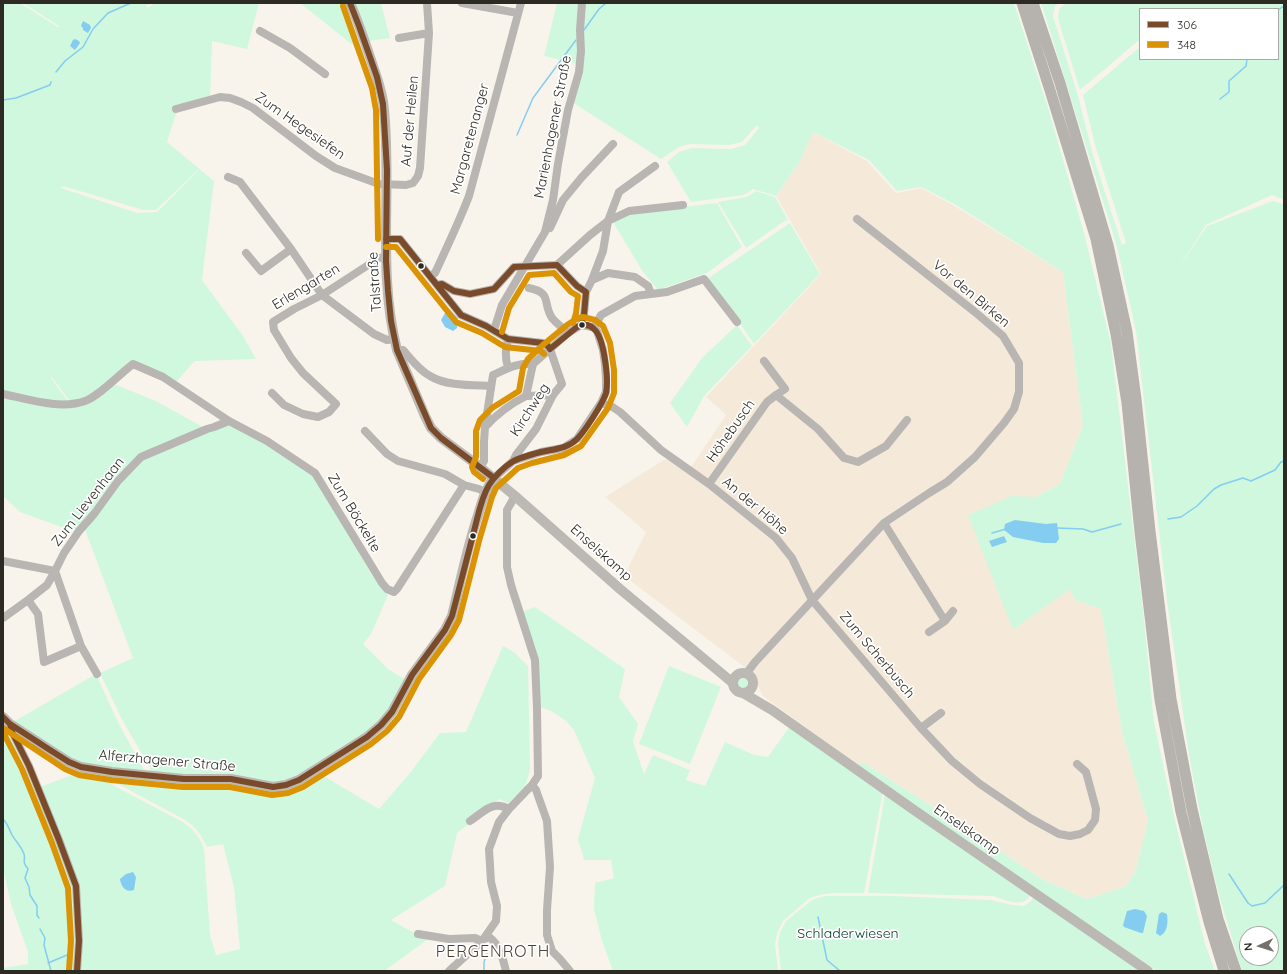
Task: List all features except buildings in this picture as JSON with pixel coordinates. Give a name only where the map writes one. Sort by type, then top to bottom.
[{"type":"highway","points":[[1022,3],[1096,239],[1116,334],[1127,403],[1140,532],[1160,700],[1181,812],[1209,922],[1224,971]]},
{"type":"highway","points":[[1033,3],[1060,83],[1108,245],[1125,325],[1136,400],[1150,531],[1171,699],[1192,809],[1216,912],[1236,971]]},
{"type":"main road","name":"Talstraße","points":[[350,3],[365,42],[382,95],[384,109],[386,133],[386,257],[390,307],[394,340],[397,350],[424,416],[431,428],[441,438],[494,478]]},
{"type":"main road","points":[[485,492],[494,478]]},
{"type":"main road","name":"Enselskamp","points":[[494,478],[620,589],[714,668],[739,677],[750,677],[762,699],[772,710]]},
{"type":"main road","name":"Alferzhagener Straße","points":[[7,720],[69,762],[81,767],[96,770],[184,779],[231,779],[273,787],[286,785],[299,780],[367,737],[381,725],[392,712],[412,675],[445,630],[452,616],[485,492]]},
{"type":"main road","name":"Enselskamp","points":[[739,677],[735,690],[739,693],[743,693],[772,710],[1148,971]]},
{"type":"main road","points":[[743,693],[749,691],[753,685]]},
{"type":"street","name":"Auf der Heilen","points":[[386,184],[406,185],[413,183],[418,176],[420,168],[429,33],[427,3]]},
{"type":"street","points":[[462,3],[518,13]]},
{"type":"street","name":"Margaretenanger","points":[[430,276],[435,273],[462,216],[469,196],[521,3]]},
{"type":"street","name":"Marienhagener Straße","points":[[494,330],[502,305],[545,232],[553,200],[568,110],[579,72],[582,3]]},
{"type":"street","points":[[260,31],[290,48],[325,74]]},
{"type":"street","points":[[399,38],[429,33]]},
{"type":"street","name":"Zum Hegesiefen","points":[[176,109],[220,97],[230,98],[253,108],[316,156],[335,168],[379,184],[386,184]]},
{"type":"street","name":"Marienhagener Straße","points":[[545,232],[549,230],[563,200],[613,144]]},
{"type":"street","points":[[581,325],[584,314],[586,292],[603,251],[608,221],[619,192],[655,166]]},
{"type":"street","points":[[228,177],[240,182],[291,249],[322,295],[374,334],[387,340],[394,340]]},
{"type":"street","points":[[437,285],[442,284],[454,291],[470,294],[494,289],[514,267],[557,265],[608,221],[629,211],[683,205]]},
{"type":"street","name":"Vor den Birken","points":[[812,600],[884,523],[929,492],[947,482],[975,457],[1014,409],[1019,392],[1019,363],[1002,336],[975,312],[857,219]]},
{"type":"street","points":[[386,239],[400,239],[461,315],[494,330],[508,339],[543,343],[547,345],[550,350]]},
{"type":"street","points":[[246,253],[261,271],[291,249]]},
{"type":"street","name":"Erlengarten","points":[[272,393],[284,405],[303,414],[318,417],[329,412],[336,404],[303,373],[291,358],[274,330],[273,322],[294,308],[322,295],[379,258],[386,257]]},
{"type":"street","points":[[557,265],[577,286],[586,292]]},
{"type":"street","points":[[592,280],[608,273],[635,277],[648,286],[651,294]]},
{"type":"street","points":[[594,328],[601,315],[635,296],[677,289],[704,279],[737,322]]},
{"type":"street","points":[[529,288],[536,290],[545,296],[552,317],[568,333]]},
{"type":"street","points":[[494,478],[513,461],[541,452],[563,448],[577,439],[601,403],[606,392],[603,350],[597,331],[594,328],[581,325],[568,333],[533,364],[526,396]]},
{"type":"street","points":[[508,339],[506,358],[508,368]]},
{"type":"street","points":[[397,350],[403,350],[417,367],[432,378],[455,384],[491,386]]},
{"type":"street","name":"Kirchweg","points":[[513,461],[536,429],[553,395],[562,384],[550,350]]},
{"type":"street","name":"Höhebusch","points":[[709,484],[767,402],[785,389],[764,361]]},
{"type":"street","points":[[480,467],[484,460],[485,427],[493,375],[508,368],[526,363],[533,364]]},
{"type":"street","name":"Zum Böckelte","points":[[3,394],[60,404],[85,401],[102,390],[133,364],[162,377],[229,420],[267,441],[315,473],[382,583],[390,591],[394,592],[404,579],[464,484]]},
{"type":"street","points":[[485,427],[495,416],[526,396],[553,395]]},
{"type":"street","name":"Höhebusch","points":[[776,395],[818,429],[844,458],[858,462],[886,446],[907,420]]},
{"type":"street","name":"An der Höhe","points":[[601,403],[611,406],[620,412],[661,450],[709,484],[776,538],[792,558],[812,600]]},
{"type":"street","name":"Zum Lievenhaan","points":[[3,618],[47,585],[78,531],[94,514],[118,481],[141,457],[229,420]]},
{"type":"street","points":[[365,431],[387,454],[398,461],[445,474],[464,484],[485,492]]},
{"type":"street","points":[[449,971],[482,941],[496,921],[497,906],[491,882],[489,849],[499,822],[532,785],[538,776],[535,660],[515,599],[507,567],[507,510],[515,496]]},
{"type":"street","points":[[884,523],[945,621]]},
{"type":"street","points":[[3,561],[55,571],[81,646],[97,674]]},
{"type":"street","points":[[28,600],[38,614],[44,662],[81,646]]},
{"type":"street","points":[[739,677],[755,662],[812,600]]},
{"type":"street","name":"Zum Scherbusch","points":[[812,600],[921,728],[952,761],[980,784],[1030,818],[1059,834],[1070,836],[1080,834],[1088,830],[1095,820],[1096,808],[1086,772],[1077,764]]},
{"type":"street","points":[[929,632],[945,621],[953,611]]},
{"type":"street","points":[[921,728],[941,713]]},
{"type":"street","points":[[7,720],[26,759],[76,886],[79,941],[77,971]]},
{"type":"street","points":[[532,785],[536,790],[547,821],[550,866],[546,910],[547,935],[552,952],[570,971]]},
{"type":"street","points":[[470,822],[497,805],[509,809]]},
{"type":"street","points":[[418,934],[449,939],[475,938],[482,941],[489,938],[495,941],[502,956],[506,971]]},
{"type":"shaded area","points":[[813,132],[867,161],[896,193],[921,188],[953,205],[1063,272],[1083,425],[1060,484],[1036,497],[1012,497],[1013,630],[1070,588],[1075,600],[1101,609],[1122,732],[1148,820],[1136,870],[1126,886],[1087,899],[1042,879],[949,817],[862,762],[858,766],[763,696],[757,684],[755,675],[624,576],[646,532],[605,497],[665,459],[691,467],[726,415],[706,397],[821,274],[776,196],[800,161]]},
{"type":"green space","points":[[3,3],[20,3],[58,27],[59,26],[23,3],[151,3],[146,6],[147,8],[155,3],[259,3],[247,49],[212,41],[210,99],[176,108],[177,111],[167,142],[214,181],[202,280],[243,336],[256,359],[195,361],[174,384],[163,377],[133,363],[102,389],[85,400],[87,404],[111,383],[156,401],[203,427],[140,454],[118,476],[75,532],[20,512],[3,496],[3,396],[60,407],[71,403],[51,376],[69,403],[60,404],[3,392]],"holes":[[[199,170],[157,212],[137,213],[61,188],[63,186],[143,210],[156,210]]]},
{"type":"green space","points":[[300,3],[345,3],[364,54]]},
{"type":"green space","points":[[352,3],[381,3],[390,38],[368,41]]},
{"type":"green space","points":[[557,3],[1014,3],[1049,111],[1084,233],[1111,344],[1143,611],[1154,722],[1174,816],[1205,944],[1215,971],[1157,971],[1034,889],[858,766],[862,762],[949,817],[1042,879],[1087,899],[1126,886],[1136,870],[1148,820],[1122,732],[1101,609],[1075,600],[1070,589],[1013,630],[968,515],[1012,496],[1036,497],[1060,484],[1083,425],[1063,272],[954,204],[921,187],[897,191],[869,160],[813,132],[800,161],[776,196],[753,189],[743,195],[691,202],[667,162],[679,152],[692,148],[731,149],[745,145],[759,128],[757,125],[742,142],[729,145],[690,144],[679,147],[661,159],[572,102],[578,64],[544,56]]},
{"type":"green space","points":[[1041,3],[1059,3],[1055,6],[1053,16],[1078,96],[1093,155],[1122,245],[1126,243],[1095,145],[1083,95],[1139,48],[1139,60],[1279,60],[1279,8],[1139,8],[1139,41],[1080,90],[1058,19],[1059,9],[1066,3],[1284,3],[1284,200],[1272,195],[1206,225],[1176,272],[1207,226],[1273,201],[1284,204],[1284,971],[1242,971],[1240,966],[1279,966],[1279,926],[1239,926],[1239,961],[1220,899],[1203,829],[1189,755],[1167,600],[1136,331],[1117,247]]},
{"type":"green space","points":[[756,191],[775,197],[788,220],[746,248],[718,202],[747,197]]},
{"type":"green space","points":[[717,203],[742,247],[707,273],[658,290],[643,272],[613,222],[630,213]]},
{"type":"green space","points":[[790,223],[820,274],[754,344],[707,279]]},
{"type":"green space","points":[[737,325],[752,346],[704,396],[687,427],[670,403],[702,358]]},
{"type":"green space","points":[[228,421],[266,443],[314,475],[372,575],[388,595],[371,634],[363,644],[388,669],[406,680],[390,710],[377,725],[300,777],[275,783],[151,772],[121,718],[100,673],[133,658],[84,527],[120,483],[143,460]]},
{"type":"green space","points":[[535,607],[625,669],[619,697],[638,724],[633,741],[644,774],[653,755],[690,770],[686,780],[705,786],[725,742],[754,755],[768,757],[790,726],[883,791],[864,893],[823,894],[810,898],[783,921],[778,931],[775,943],[778,971],[613,971],[602,941],[594,909],[595,883],[614,878],[611,860],[584,860],[578,839],[595,778],[574,730],[565,720],[551,711],[541,707],[522,612]]},
{"type":"green space","points":[[503,646],[514,652],[528,666],[530,770],[525,787],[508,803],[499,799],[469,821],[470,823],[457,833],[445,886],[391,920],[427,940],[384,971],[80,971],[78,885],[40,787],[85,770],[93,772],[99,778],[187,825],[196,834],[204,848],[210,935],[216,955],[240,949],[234,887],[223,844],[207,847],[198,832],[185,820],[103,776],[103,773],[230,781],[276,789],[317,772],[379,809],[410,773],[440,733],[466,732]]},
{"type":"green space","points":[[669,666],[721,687],[690,764],[639,744]]},
{"type":"green space","points":[[96,674],[118,722],[144,770],[99,768],[71,760],[13,722]]},
{"type":"green space","points":[[742,677],[746,679],[748,683],[746,687],[742,689],[738,687],[736,683],[738,679]]},
{"type":"green space","points":[[3,724],[35,790],[56,841],[72,886],[75,939],[74,971],[3,971],[3,968],[28,964],[28,952],[11,904],[3,868]]},
{"type":"green space","points":[[885,794],[1031,895],[1023,902],[1018,903],[993,896],[868,893]]},
{"type":"green space","name":"Schladerwiesen","points":[[824,896],[894,896],[991,900],[1024,906],[1031,901],[1034,896],[1146,971],[781,971],[778,943],[780,932],[786,921],[812,900]]},
{"type":"water","points":[[83,21],[90,25],[91,28],[88,33],[83,30],[81,26]]},
{"type":"water","points":[[75,39],[80,43],[75,50],[70,46]]},
{"type":"water","points":[[448,308],[458,318],[457,328],[453,331],[445,327],[441,320]]},
{"type":"water","points":[[1015,520],[1046,524],[1057,523],[1059,539],[1056,543],[1043,543],[1013,537],[1004,530],[1005,524]]},
{"type":"water","points":[[1004,536],[1007,542],[992,547],[989,541]]},
{"type":"water","points":[[133,872],[136,877],[134,890],[128,891],[122,886],[120,879],[126,874]]},
{"type":"water","points":[[1135,909],[1144,911],[1147,916],[1143,933],[1124,927],[1123,925],[1127,911]]},
{"type":"water","points":[[1162,912],[1167,914],[1167,923],[1165,932],[1160,936],[1156,933],[1159,914]]},
{"type":"waterway","points":[[56,72],[65,61],[83,47],[93,29],[108,13],[131,3]]},
{"type":"waterway","points":[[584,30],[599,9],[606,3]]},
{"type":"waterway","points":[[1279,9],[1284,6]]},
{"type":"waterway","points":[[517,135],[533,98],[576,40]]},
{"type":"waterway","points":[[1220,99],[1229,92],[1229,81],[1246,66],[1247,60]]},
{"type":"waterway","points":[[3,100],[16,98],[50,85],[51,82]]},
{"type":"waterway","points":[[1168,519],[1181,517],[1197,506],[1214,489],[1221,485],[1243,478],[1251,481],[1275,470],[1281,462],[1284,461]]},
{"type":"waterway","points":[[1057,528],[1083,529],[1092,532],[1121,524]]},
{"type":"waterway","points":[[992,533],[1006,529]]},
{"type":"waterway","points":[[3,819],[24,854],[24,862],[28,869],[25,878],[29,887],[30,895],[37,906],[37,915],[39,918]]},
{"type":"waterway","points":[[1229,874],[1248,903],[1252,906],[1265,903],[1284,885]]},
{"type":"waterway","points":[[818,917],[827,960],[840,971]]},
{"type":"waterway","points":[[40,929],[45,938],[44,945],[51,971]]},
{"type":"waterway","points":[[48,963],[72,953]]},
{"type":"waterway","points":[[484,971],[484,962],[487,954]]},
{"type":"transit line","name":"306","points":[[350,3],[377,77],[383,104],[387,170],[386,261],[391,321],[397,350],[431,428],[441,438],[494,478]]},
{"type":"transit line","name":"348","points":[[343,6],[372,88],[376,110],[378,239]]},
{"type":"transit line","name":"306","points":[[386,239],[400,239],[461,315],[486,326],[508,339],[543,343],[550,349]]},
{"type":"transit line","name":"348","points":[[386,247],[396,247],[456,322],[482,333],[505,347],[541,351],[544,354]]},
{"type":"transit line","name":"306","points":[[437,285],[442,284],[454,291],[470,294],[494,289],[514,267],[557,265],[577,286],[586,292],[584,315],[581,325]]},
{"type":"transit line","name":"348","points":[[502,332],[509,308],[529,275],[554,273],[571,292],[578,296],[573,323]]},
{"type":"transit line","name":"348","points":[[3,728],[65,769],[79,775],[111,780],[183,787],[230,787],[272,795],[288,793],[303,787],[371,744],[387,731],[399,717],[419,679],[451,635],[459,620],[479,541],[496,488],[518,468],[564,455],[581,446],[608,408],[614,393],[614,370],[610,343],[603,326],[595,320],[583,317],[578,318],[544,344],[528,359],[523,368],[519,391],[492,408],[480,420],[476,431],[476,457],[472,467],[474,472],[483,479]]},
{"type":"transit line","name":"306","points":[[3,717],[10,724],[50,750],[69,762],[81,767],[112,772],[184,779],[231,779],[273,787],[286,785],[299,780],[367,737],[381,725],[392,712],[412,675],[445,630],[452,616],[480,507],[486,490],[491,482],[503,469],[515,461],[534,454],[569,445],[577,439],[589,424],[604,398],[607,387],[605,359],[601,341],[594,329],[590,326],[581,325],[550,349]]},
{"type":"transit line","name":"306","points":[[10,724],[12,732],[29,766],[76,886],[79,941],[77,971]]},
{"type":"transit line","name":"348","points":[[3,729],[22,769],[52,843],[68,888],[71,941],[69,970]]},
{"type":"district","name":"PERGENROTH","points":[[493,952]]}]
